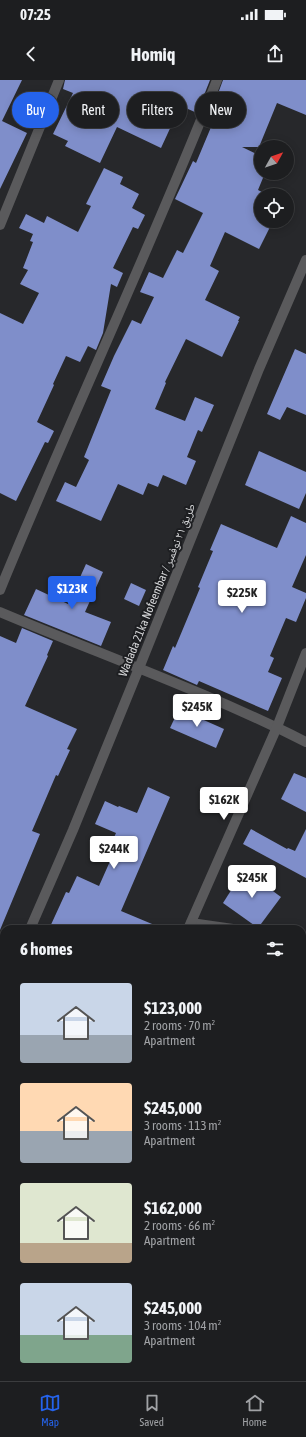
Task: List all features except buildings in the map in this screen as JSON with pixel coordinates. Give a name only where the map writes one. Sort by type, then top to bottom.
[{"type":"street","points":[[0,225],[59,80]]},
{"type":"street","points":[[0,590],[36,503],[184,164],[217,80]]},
{"type":"street","name":"Wadada 21ka Nofeembar / طريق ٢١ نوفمبر","points":[[32,925],[140,668],[259,369],[306,260]]},
{"type":"street","points":[[0,612],[78,645],[140,668],[277,727],[306,742]]},
{"type":"street","points":[[190,925],[277,727],[306,653]]}]
